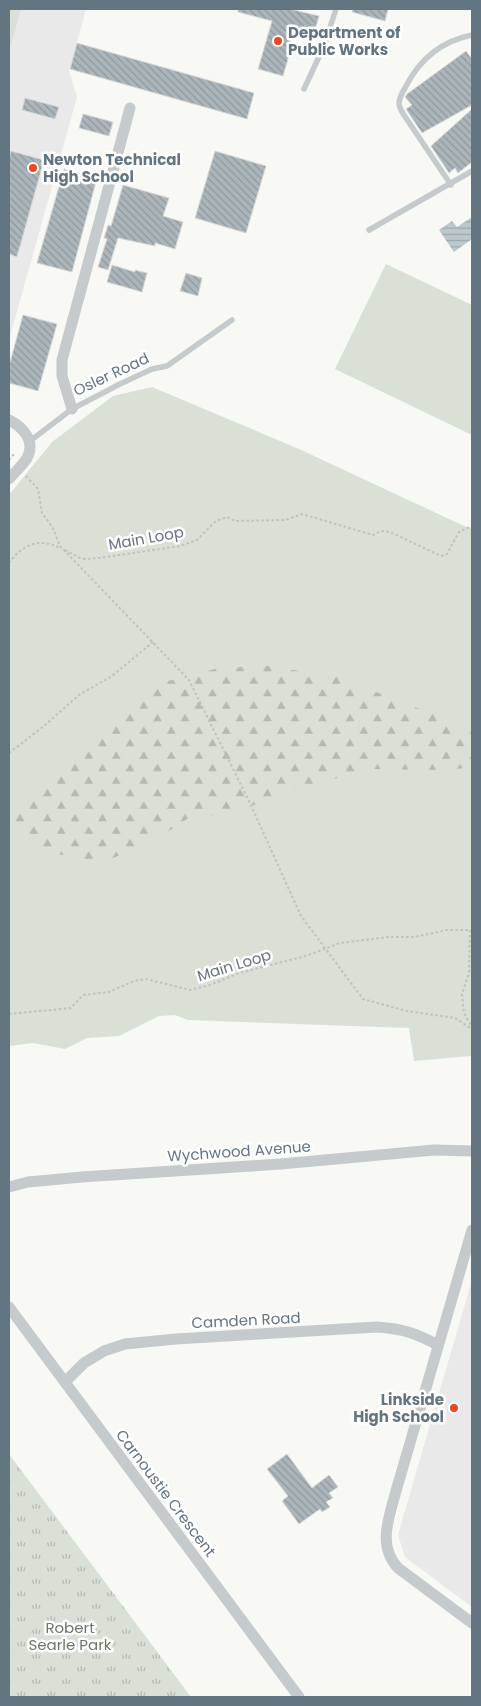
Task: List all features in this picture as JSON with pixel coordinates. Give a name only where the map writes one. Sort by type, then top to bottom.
[{"type":"street","points":[[72,409],[62,376],[62,360],[130,108]]},
{"type":"street","points":[[9,420],[24,430],[30,441],[30,452],[9,479]]},
{"type":"street","name":"Wychwood Avenue","points":[[9,1187],[28,1182],[82,1176],[281,1164],[434,1150],[472,1151]]},
{"type":"street","points":[[472,1230],[385,1534],[385,1543],[390,1558],[398,1568],[472,1623]]},
{"type":"street","name":"Carnoustie Crescent","points":[[9,1307],[299,1697]]},
{"type":"street","name":"Camden Road","points":[[65,1382],[84,1363],[104,1351],[125,1344],[396,1328],[415,1333],[438,1345]]},
{"type":"lane","points":[[304,89],[324,46],[336,9]]},
{"type":"lane","points":[[451,185],[400,109],[400,99],[409,80],[423,60],[446,43],[472,34]]},
{"type":"lane","points":[[370,230],[472,172]]},
{"type":"lane","name":"Osler Road","points":[[30,441],[72,409],[144,373],[167,366],[232,320]]},
{"type":"path","points":[[9,460],[18,450]]},
{"type":"path","points":[[18,468],[38,489],[42,513],[53,528],[63,549],[189,680],[249,801],[301,916],[363,999],[407,1011],[455,1018],[472,1028]]},
{"type":"path","name":"Main Loop","points":[[9,563],[15,555],[28,545],[41,542],[63,549],[80,558],[161,550],[197,540],[216,521],[228,517],[234,521],[284,520],[302,514],[373,535],[381,531],[390,532],[441,556],[447,554],[459,532],[472,526]]},
{"type":"path","points":[[9,753],[44,726],[79,695],[112,676],[153,642]]},
{"type":"path","name":"Main Loop","points":[[9,1014],[71,1008],[83,995],[109,992],[146,978],[190,990],[210,985],[239,973],[306,956],[340,944],[389,937],[414,937],[447,930],[471,931]]},
{"type":"path","points":[[471,931],[469,973],[462,994],[464,1013],[472,1028]]},
{"type":"shaded area","name":"Newton Technical High School","points":[[9,9],[86,9],[69,71],[77,97],[9,340]]},
{"type":"shaded area","points":[[472,217],[472,239],[454,252],[439,230],[452,221],[457,227]]},
{"type":"shaded area","name":"Linkside High School","points":[[472,1280],[472,1607],[405,1557],[398,1535]]},
{"type":"green space","points":[[9,9],[21,9],[9,51]]},
{"type":"green space","points":[[386,264],[472,305],[472,435],[335,369]]},
{"type":"green space","points":[[152,387],[299,449],[464,526],[472,528],[471,1056],[414,1061],[409,1028],[188,1020],[175,1015],[159,1016],[119,1036],[87,1038],[65,1049],[33,1043],[9,1046],[9,495],[52,442],[113,396]]},
{"type":"green space","points":[[268,666],[337,677],[428,712],[472,726],[472,767],[448,770],[373,769],[299,788],[235,812],[187,819],[152,842],[93,866],[81,858],[51,853],[15,832],[9,821],[9,812],[80,746],[160,683],[219,668]]},
{"type":"green space","name":"Robert Searle Park","points":[[9,1454],[191,1697],[9,1697]]},
{"type":"building","name":"Department of Public Works","points":[[238,9],[290,9],[319,16],[313,37],[293,32],[287,52],[290,52],[283,76],[258,69],[272,21],[238,12]]},
{"type":"building","points":[[353,9],[388,9],[385,21],[352,12]]},
{"type":"building","points":[[77,43],[254,93],[247,119],[70,69]]},
{"type":"building","points":[[466,51],[472,59],[472,105],[422,133],[406,109],[412,105],[405,97]]},
{"type":"building","points":[[25,98],[59,107],[55,119],[22,110]]},
{"type":"building","points":[[472,109],[472,162],[458,173],[455,168],[449,173],[431,146]]},
{"type":"building","points":[[83,114],[113,122],[109,136],[79,128]]},
{"type":"building","points":[[11,151],[44,160],[17,257],[9,254],[9,158]]},
{"type":"building","points":[[215,151],[266,166],[246,233],[195,218]]},
{"type":"building","points":[[64,169],[97,178],[72,272],[37,263]]},
{"type":"building","points":[[123,185],[169,198],[163,216],[183,222],[175,249],[155,243],[155,246],[118,238],[108,270],[98,267],[107,239],[104,238],[108,225],[111,226]]},
{"type":"building","points":[[112,265],[135,272],[135,270],[147,273],[142,292],[107,282]]},
{"type":"building","points":[[186,273],[202,278],[198,296],[180,291]]},
{"type":"building","points":[[23,315],[57,324],[38,391],[9,383],[9,366]]},
{"type":"building","points":[[287,1454],[312,1488],[329,1475],[338,1487],[329,1493],[333,1498],[326,1502],[330,1507],[322,1512],[320,1509],[299,1524],[282,1501],[288,1496],[267,1469]]},
{"type":"place","name":"Department of Public Works","points":[[278,41]]},
{"type":"place","name":"Newton Technical High School","points":[[33,168]]},
{"type":"place","name":"Linkside High School","points":[[454,1408]]}]
